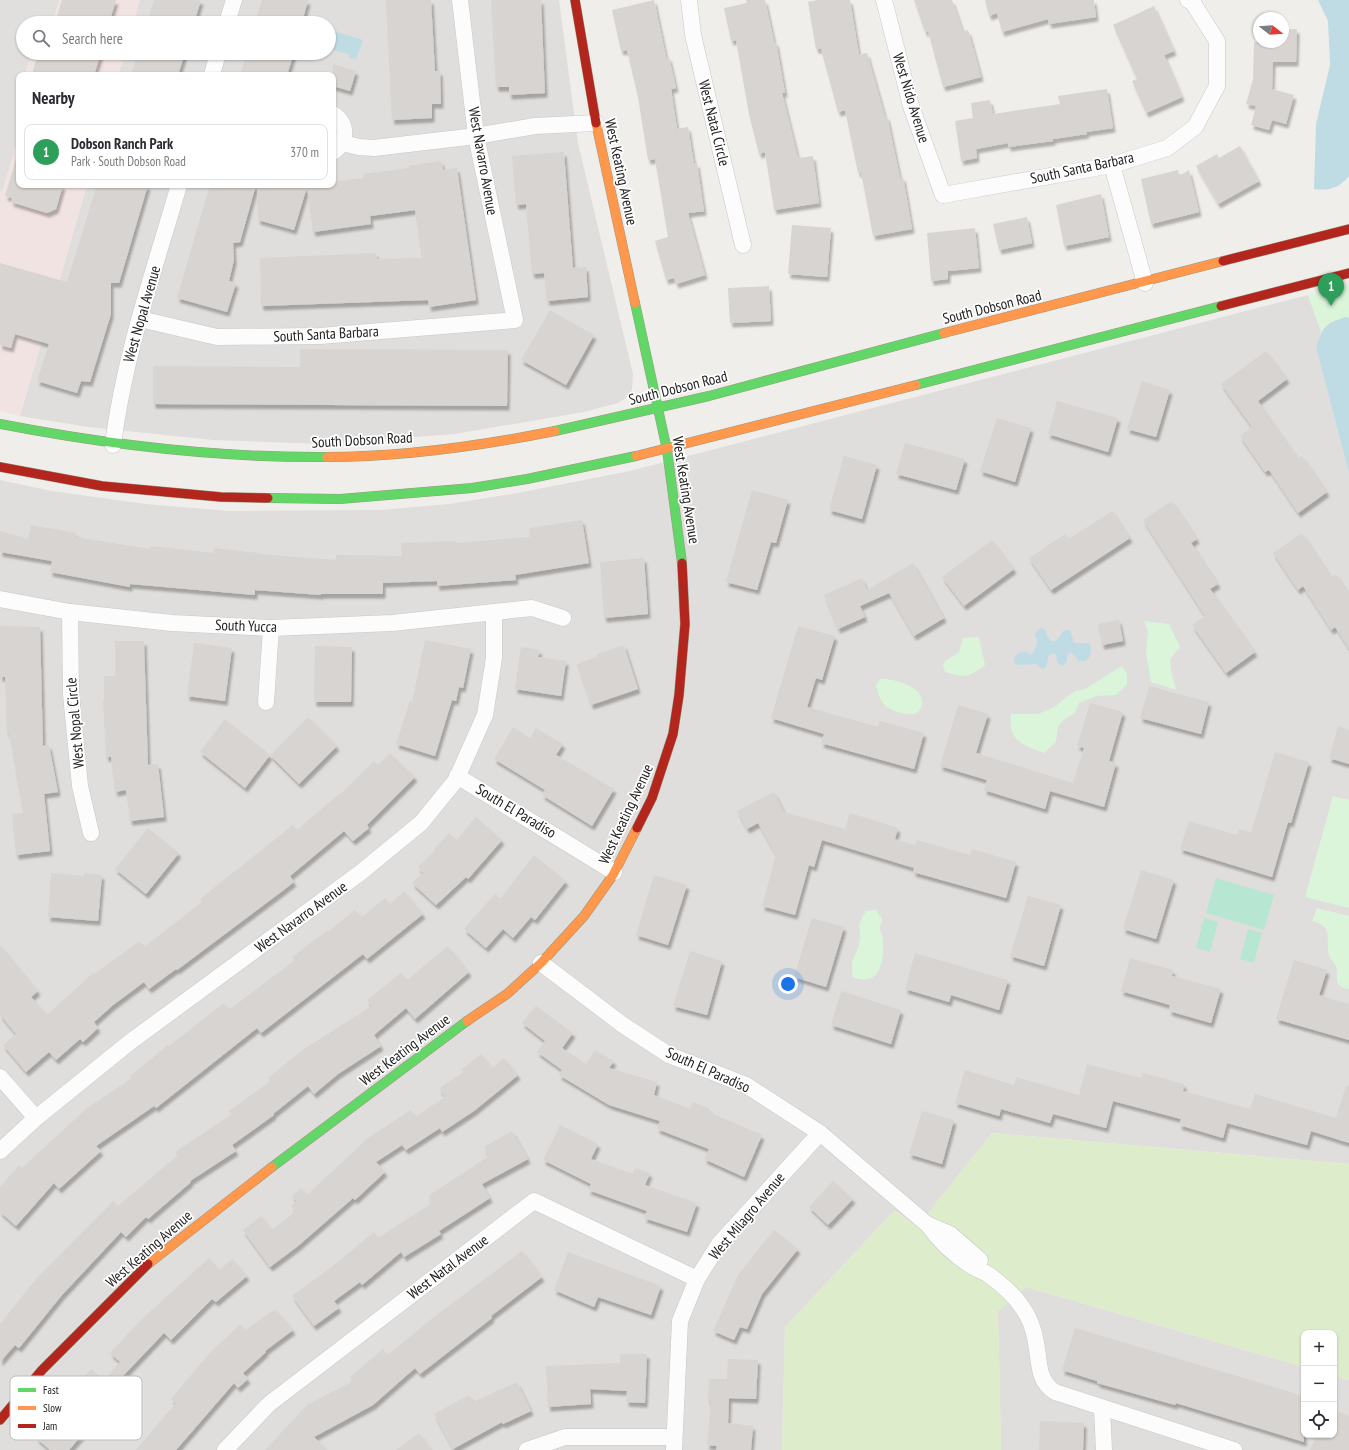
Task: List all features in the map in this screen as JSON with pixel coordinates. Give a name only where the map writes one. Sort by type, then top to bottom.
[{"type":"main road","name":"West Keating Avenue","points":[[37,1376],[145,1267],[252,1182],[458,1028],[506,994],[541,964],[584,916],[614,872],[652,798],[673,734],[679,695],[684,648],[684,591],[680,544],[667,450],[596,123],[576,0]]},
{"type":"main road","name":"South Dobson Road","points":[[0,424],[113,445],[187,454],[257,458],[324,458],[387,455],[471,445],[532,436],[658,408],[1349,229]]},
{"type":"main road","points":[[0,467],[95,484],[168,493],[221,497],[340,499],[472,488],[527,479],[667,450],[1349,273]]},
{"type":"main road","name":"West Keating Avenue","points":[[0,1420],[10,1408]]},
{"type":"street","points":[[229,16],[234,0]]},
{"type":"street","name":"West Navarro Avenue","points":[[460,0],[476,136],[515,320]]},
{"type":"street","name":"West Natal Circle","points":[[689,0],[693,35],[743,245]]},
{"type":"street","name":"West Nido Avenue","points":[[884,0],[911,106],[943,195]]},
{"type":"street","name":"South Santa Barbara","points":[[943,195],[1112,165],[1167,148],[1208,118],[1217,86],[1217,40],[1193,3],[1188,0]]},
{"type":"street","points":[[213,72],[216,60]]},
{"type":"street","points":[[336,117],[343,123],[345,136],[338,147]]},
{"type":"street","points":[[338,147],[374,148],[476,136],[535,126],[596,123]]},
{"type":"street","points":[[1112,165],[1145,283]]},
{"type":"street","name":"West Nopal Avenue","points":[[113,445],[119,400],[140,319],[178,188]]},
{"type":"street","name":"South Santa Barbara","points":[[140,319],[217,337],[320,336],[515,320]]},
{"type":"street","name":"South Yucca","points":[[0,599],[70,612],[172,623],[271,628],[392,623],[532,608],[563,618]]},
{"type":"street","name":"West Nopal Circle","points":[[70,612],[71,694],[80,786],[91,833]]},
{"type":"street","name":"West Navarro Avenue","points":[[0,1151],[36,1118],[130,1042],[360,874],[421,823],[457,776],[485,715],[494,658],[494,613]]},
{"type":"street","points":[[266,702],[271,628]]},
{"type":"street","name":"South El Paradiso","points":[[457,776],[614,872]]},
{"type":"street","name":"South El Paradiso","points":[[541,964],[623,1025],[669,1055],[746,1085],[820,1134],[928,1225],[950,1234],[981,1261],[989,1276],[1022,1306],[1032,1324],[1037,1344],[1039,1368],[1043,1382],[1049,1389],[1102,1408],[1234,1450]]},
{"type":"street","points":[[0,1077],[36,1118]]},
{"type":"street","name":"West Milagro Avenue","points":[[674,1443],[680,1321],[697,1279],[719,1244],[820,1134]]},
{"type":"street","name":"West Natal Avenue","points":[[225,1450],[269,1404],[534,1201],[697,1279]]},
{"type":"street","points":[[1102,1408],[1104,1450]]},
{"type":"street","points":[[527,1450],[565,1437],[674,1443]]},
{"type":"shaded area","points":[[0,0],[140,0],[135,16],[16,16],[16,60],[123,60],[119,72],[16,72],[16,188],[86,188],[20,416],[0,411]]},
{"type":"shaded area","points":[[0,0],[59,0],[54,16],[16,16],[16,60],[29,60],[26,72],[16,72],[16,145],[2,191],[0,191]]},
{"type":"shaded area","points":[[140,0],[559,0],[578,143],[633,374],[632,390],[627,397],[618,403],[584,412],[455,434],[324,444],[213,440],[88,427],[20,416],[86,188],[336,188],[336,72],[119,72],[123,60],[336,60],[336,16],[135,16]]},
{"type":"shaded area","points":[[1308,295],[1321,331],[1316,347],[1349,474],[1349,1164],[992,1133],[917,1227],[895,1210],[785,1327],[782,1450],[0,1450],[0,480],[52,491],[146,504],[229,511],[380,510],[449,504],[512,494],[630,471]]},
{"type":"shaded area","points":[[1026,1287],[1301,1366],[1301,1438],[1337,1438],[1337,1377],[1349,1380],[1349,1450],[1001,1450],[998,1311]]},
{"type":"green space","points":[[1349,284],[1349,318],[1331,322],[1321,331],[1308,295]]},
{"type":"green space","points":[[1144,621],[1169,624],[1180,647],[1170,659],[1176,690],[1151,682],[1146,651],[1148,632]]},
{"type":"green space","points":[[979,637],[985,665],[966,676],[945,672],[943,666],[945,661],[959,652],[963,638]]},
{"type":"green space","points":[[1122,666],[1127,674],[1127,684],[1116,695],[1096,696],[1079,703],[1075,713],[1066,718],[1058,726],[1056,742],[1044,753],[1023,744],[1014,736],[1012,731],[1011,714],[1038,714],[1054,707],[1075,691],[1083,690]]},
{"type":"green space","points":[[880,679],[901,682],[915,689],[920,694],[922,701],[921,708],[918,712],[915,714],[905,714],[887,707],[881,700],[876,686]]},
{"type":"green space","points":[[1333,796],[1349,800],[1349,908],[1305,897]]},
{"type":"green space","points":[[1216,878],[1274,895],[1264,930],[1206,913]]},
{"type":"green space","points":[[1317,908],[1349,916],[1349,989],[1340,986],[1338,983],[1337,970],[1329,955],[1328,934],[1324,926],[1312,921]]},
{"type":"green space","points":[[876,910],[882,919],[880,928],[883,940],[883,956],[881,964],[875,976],[869,979],[853,977],[853,962],[860,939],[860,921],[866,911]]},
{"type":"green space","points":[[1204,918],[1218,922],[1210,952],[1196,948]]},
{"type":"green space","points":[[1248,929],[1262,933],[1254,963],[1240,959]]},
{"type":"green space","points":[[992,1133],[1349,1164],[1349,1380],[1337,1377],[1337,1330],[1301,1330],[1301,1366],[1026,1287],[998,1311],[1001,1450],[782,1450],[785,1327],[895,1210],[917,1227]]},
{"type":"water","points":[[1318,0],[1349,0],[1349,176],[1338,186],[1325,190],[1314,189],[1316,124],[1330,65],[1328,21]]},
{"type":"water","points":[[336,32],[363,40],[356,59],[350,58],[349,54],[336,51]]},
{"type":"water","points":[[1346,317],[1349,318],[1349,474],[1316,347],[1320,335],[1329,324]]},
{"type":"water","points":[[1041,628],[1045,630],[1051,641],[1056,640],[1063,631],[1070,630],[1074,643],[1089,643],[1091,648],[1090,656],[1085,661],[1079,661],[1072,653],[1069,653],[1067,656],[1067,662],[1062,666],[1057,662],[1056,654],[1052,654],[1049,655],[1046,667],[1042,669],[1035,664],[1015,664],[1014,658],[1018,654],[1027,652],[1031,655],[1037,642],[1034,634]]},
{"type":"building","points":[[62,0],[116,0],[111,16],[57,16]]},
{"type":"building","points":[[154,0],[201,0],[196,16],[149,16]]},
{"type":"building","points":[[262,0],[308,0],[304,16],[257,16]]},
{"type":"building","points":[[386,0],[431,0],[435,71],[440,71],[441,104],[432,104],[432,118],[392,120]]},
{"type":"building","points":[[491,0],[541,0],[545,93],[509,95],[509,87],[496,87]]},
{"type":"building","points":[[654,0],[666,57],[669,57],[676,88],[671,89],[677,129],[688,127],[694,164],[697,163],[704,211],[688,213],[705,275],[676,284],[674,278],[666,280],[655,241],[668,237],[655,159],[648,160],[638,97],[627,50],[621,51],[612,10]]},
{"type":"building","points":[[746,0],[765,0],[774,42],[776,42],[785,93],[782,93],[798,158],[813,156],[819,203],[774,210],[765,152],[759,154],[749,114],[736,40],[731,41],[724,8],[747,3]]},
{"type":"building","points":[[818,0],[850,0],[859,55],[867,53],[885,117],[887,116],[900,178],[903,177],[912,229],[873,236],[861,172],[858,173],[845,110],[838,112],[821,49],[816,49],[808,2]]},
{"type":"building","points":[[914,0],[952,0],[963,32],[968,30],[981,77],[943,87],[928,31],[925,32]]},
{"type":"building","points":[[985,0],[1094,0],[1096,17],[1049,24],[1048,19],[1002,32],[997,13],[989,16]]},
{"type":"building","points":[[1154,6],[1174,51],[1164,55],[1182,97],[1146,113],[1132,81],[1137,79],[1113,25]]},
{"type":"building","points":[[1289,29],[1297,29],[1296,62],[1273,62],[1272,89],[1294,95],[1286,124],[1272,120],[1269,130],[1251,125],[1256,106],[1246,104],[1253,79],[1254,48],[1289,48]]},
{"type":"building","points":[[36,60],[99,60],[95,72],[33,72]]},
{"type":"building","points":[[136,60],[183,60],[179,72],[132,72]]},
{"type":"building","points":[[245,60],[292,60],[288,72],[241,72]]},
{"type":"building","points":[[333,64],[356,71],[350,91],[336,87],[336,72],[333,72]]},
{"type":"building","points":[[1107,89],[1113,128],[1086,132],[1087,134],[1053,139],[1053,141],[1008,147],[1008,143],[976,149],[977,158],[961,161],[955,121],[973,118],[971,103],[990,100],[993,114],[1060,104],[1058,96]]},
{"type":"building","points":[[1240,146],[1259,181],[1218,204],[1196,166],[1217,154],[1219,158]]},
{"type":"building","points":[[564,152],[573,268],[586,267],[588,297],[547,301],[544,273],[532,274],[526,204],[516,205],[512,156]]},
{"type":"building","points":[[16,159],[16,188],[62,188],[56,209],[47,213],[11,202],[12,198],[5,196]]},
{"type":"building","points":[[441,161],[443,170],[457,168],[476,300],[429,307],[428,300],[261,306],[260,258],[376,253],[377,259],[422,258],[415,210],[370,216],[371,224],[313,232],[307,188],[336,188],[336,182],[363,178],[363,174],[409,168],[409,166]]},
{"type":"building","points":[[1178,170],[1179,176],[1189,170],[1199,212],[1151,224],[1141,179]]},
{"type":"building","points":[[96,188],[147,188],[119,283],[111,283],[111,314],[90,382],[81,381],[77,393],[37,381],[49,344],[15,334],[11,348],[0,345],[0,263],[67,282]]},
{"type":"building","points":[[209,188],[255,188],[240,242],[233,243],[234,260],[229,281],[236,283],[227,312],[177,298]]},
{"type":"building","points":[[257,188],[307,188],[294,230],[258,220]]},
{"type":"building","points":[[1101,194],[1109,237],[1064,246],[1056,205]]},
{"type":"building","points":[[1027,217],[1032,243],[999,250],[993,224]]},
{"type":"building","points":[[792,225],[831,228],[827,277],[788,274]]},
{"type":"building","points":[[975,228],[979,268],[948,271],[948,279],[931,281],[927,233]]},
{"type":"building","points":[[769,286],[771,321],[730,323],[728,288]]},
{"type":"building","points":[[550,310],[594,335],[566,385],[521,360]]},
{"type":"building","points":[[300,349],[508,350],[507,406],[153,404],[153,366],[300,367]]},
{"type":"building","points":[[1266,351],[1287,379],[1258,401],[1298,459],[1302,456],[1327,492],[1298,513],[1269,470],[1265,472],[1240,436],[1252,427],[1221,384]]},
{"type":"building","points":[[1142,381],[1170,390],[1156,437],[1127,429]]},
{"type":"building","points":[[1057,401],[1118,418],[1108,452],[1048,434]]},
{"type":"building","points":[[997,418],[1031,428],[1015,482],[980,471]]},
{"type":"building","points":[[905,443],[965,459],[956,490],[896,474]]},
{"type":"building","points":[[844,456],[877,465],[862,519],[829,510]]},
{"type":"building","points":[[752,490],[788,500],[776,543],[771,542],[757,590],[726,582]]},
{"type":"building","points":[[1172,501],[1197,539],[1191,543],[1218,584],[1210,589],[1255,652],[1226,673],[1192,625],[1205,616],[1143,520]]},
{"type":"building","points":[[1112,511],[1130,538],[1051,590],[1029,558],[1065,534],[1069,539]]},
{"type":"building","points":[[582,520],[589,563],[515,575],[516,580],[437,586],[437,581],[383,583],[383,594],[321,595],[255,590],[255,595],[130,584],[130,587],[50,572],[52,561],[0,552],[0,531],[28,539],[31,525],[76,533],[75,537],[150,549],[151,546],[214,553],[214,548],[259,554],[336,560],[336,555],[402,556],[401,543],[456,541],[456,543],[530,537],[529,528]]},
{"type":"building","points":[[1302,533],[1331,577],[1336,574],[1349,594],[1349,649],[1335,627],[1331,630],[1303,586],[1298,590],[1273,553]]},
{"type":"building","points":[[992,540],[1014,569],[964,606],[942,577]]},
{"type":"building","points":[[644,558],[648,614],[604,618],[600,562]]},
{"type":"building","points":[[913,563],[944,618],[914,636],[889,593],[860,606],[865,617],[838,629],[824,595],[862,578],[867,590]]},
{"type":"building","points":[[1119,620],[1123,641],[1102,645],[1098,624]]},
{"type":"building","points":[[0,626],[40,627],[43,746],[49,745],[58,792],[44,794],[50,851],[16,855],[12,814],[23,813],[9,733],[7,733],[5,677],[0,677]]},
{"type":"building","points":[[798,626],[835,636],[822,680],[816,678],[807,707],[878,727],[880,721],[924,733],[914,769],[821,743],[824,734],[771,718]]},
{"type":"building","points":[[425,640],[471,649],[463,688],[459,687],[456,701],[452,700],[435,756],[396,744],[410,701],[412,702]]},
{"type":"building","points":[[115,641],[144,641],[148,765],[158,764],[164,817],[130,821],[126,790],[115,792],[111,757],[106,757],[103,699],[104,676],[115,676]]},
{"type":"building","points":[[194,643],[232,648],[225,701],[187,696]]},
{"type":"building","points":[[624,645],[638,689],[591,705],[577,664],[598,656],[597,654]]},
{"type":"building","points":[[315,646],[352,647],[351,702],[314,702]]},
{"type":"building","points":[[521,647],[540,650],[538,657],[566,661],[561,696],[515,689]]},
{"type":"building","points":[[1149,686],[1209,702],[1201,734],[1140,718]]},
{"type":"building","points":[[1090,703],[1123,712],[1109,761],[1116,763],[1104,807],[1050,791],[1045,809],[984,790],[987,780],[940,766],[958,705],[988,714],[976,753],[1073,783],[1084,748],[1077,746]]},
{"type":"building","points":[[308,717],[337,746],[299,784],[270,755]]},
{"type":"building","points":[[225,719],[270,755],[245,788],[200,752]]},
{"type":"building","points":[[1338,726],[1349,730],[1349,764],[1329,758]]},
{"type":"building","points":[[513,727],[530,738],[536,728],[563,744],[556,755],[614,789],[592,826],[542,795],[545,790],[494,759]]},
{"type":"building","points":[[1275,752],[1309,762],[1291,823],[1288,822],[1272,877],[1180,849],[1189,821],[1237,835],[1239,829],[1251,833]]},
{"type":"building","points":[[390,753],[415,777],[367,825],[369,828],[353,841],[344,831],[290,876],[294,882],[177,970],[176,969],[149,989],[144,982],[113,1005],[94,1022],[98,1028],[83,1042],[80,1039],[56,1060],[49,1052],[26,1072],[3,1045],[16,1034],[0,1015],[0,945],[38,991],[31,997],[47,1015],[93,973],[94,974],[140,941],[144,947],[202,902],[200,899],[293,825],[297,830],[340,793],[341,794],[374,761],[378,765]]},
{"type":"building","points":[[774,792],[784,812],[845,829],[850,813],[898,828],[895,839],[915,845],[917,840],[970,855],[972,849],[1016,862],[1006,898],[913,872],[914,868],[822,840],[814,867],[809,865],[795,915],[762,906],[776,855],[758,823],[747,829],[737,811]]},
{"type":"building","points":[[476,817],[502,840],[468,879],[466,877],[436,905],[412,883],[423,873],[418,867],[449,833],[457,840]]},
{"type":"building","points":[[148,828],[179,853],[146,894],[115,869]]},
{"type":"building","points":[[534,855],[566,881],[535,920],[531,917],[513,938],[503,929],[486,948],[464,929],[495,894],[500,899]]},
{"type":"building","points":[[1141,870],[1174,880],[1156,939],[1123,929]]},
{"type":"building","points":[[51,873],[84,876],[84,873],[102,875],[98,921],[48,917]]},
{"type":"building","points":[[654,875],[687,885],[668,945],[636,935]]},
{"type":"building","points":[[404,891],[423,914],[367,959],[363,954],[261,1033],[257,1028],[156,1108],[154,1106],[96,1146],[101,1151],[59,1189],[54,1183],[16,1226],[0,1212],[0,1187],[19,1165],[22,1168],[87,1108],[132,1078],[130,1076],[168,1045],[169,1046],[224,1003],[229,1010],[295,960],[292,957],[328,930],[329,931],[355,910],[361,918],[385,898],[390,904]]},
{"type":"building","points":[[1028,896],[1061,905],[1044,966],[1010,956]]},
{"type":"building","points":[[812,918],[844,927],[826,987],[794,977]]},
{"type":"building","points":[[448,946],[469,972],[415,1019],[406,1008],[374,1035],[381,1046],[338,1074],[314,1094],[308,1086],[273,1114],[274,1115],[232,1145],[236,1151],[190,1181],[191,1182],[148,1219],[146,1217],[126,1237],[121,1232],[62,1295],[19,1348],[15,1345],[0,1362],[0,1324],[36,1279],[113,1201],[118,1206],[178,1155],[175,1152],[231,1115],[229,1111],[271,1081],[268,1078],[304,1049],[372,1006],[367,1000],[401,973],[407,980]]},
{"type":"building","points":[[690,951],[722,961],[707,1015],[673,1006]]},
{"type":"building","points":[[915,953],[1008,980],[999,1010],[951,995],[949,1002],[905,989]]},
{"type":"building","points":[[1130,958],[1173,970],[1172,976],[1221,989],[1211,1023],[1169,1011],[1170,1005],[1121,991]]},
{"type":"building","points":[[1294,960],[1327,970],[1319,995],[1349,1004],[1349,1040],[1276,1019]]},
{"type":"building","points":[[841,991],[901,1010],[891,1044],[831,1025]]},
{"type":"building","points":[[536,1006],[573,1033],[562,1048],[586,1064],[595,1050],[614,1061],[609,1068],[657,1082],[654,1095],[690,1109],[693,1102],[710,1109],[709,1112],[762,1135],[744,1177],[704,1159],[709,1149],[657,1129],[660,1121],[609,1105],[559,1075],[562,1070],[537,1052],[545,1041],[522,1023]]},
{"type":"building","points":[[481,1054],[492,1068],[504,1058],[518,1075],[474,1111],[442,1132],[440,1128],[406,1150],[402,1145],[376,1162],[385,1172],[355,1200],[353,1198],[298,1246],[270,1267],[243,1230],[261,1216],[272,1230],[295,1212],[291,1206],[297,1201],[292,1196],[301,1188],[307,1195],[368,1138],[411,1110],[415,1117],[445,1097],[439,1088],[464,1072],[462,1069]]},
{"type":"building","points":[[1087,1064],[1141,1078],[1143,1073],[1184,1084],[1183,1091],[1250,1109],[1255,1094],[1336,1118],[1346,1086],[1349,1086],[1349,1143],[1311,1131],[1307,1145],[1227,1123],[1223,1138],[1179,1125],[1181,1119],[1113,1101],[1106,1128],[1053,1114],[1050,1123],[1001,1109],[999,1116],[955,1103],[965,1070],[1014,1085],[1016,1077],[1079,1095]]},
{"type":"building","points":[[922,1111],[954,1120],[942,1164],[909,1154]]},
{"type":"building","points":[[560,1125],[598,1144],[591,1159],[633,1174],[635,1168],[650,1173],[645,1185],[697,1203],[687,1232],[644,1218],[647,1211],[588,1190],[591,1184],[543,1160]]},
{"type":"building","points":[[512,1131],[528,1159],[482,1184],[490,1198],[439,1231],[441,1234],[404,1257],[401,1252],[362,1285],[360,1282],[334,1301],[339,1308],[314,1326],[292,1296],[334,1265],[374,1232],[378,1238],[432,1203],[428,1196],[489,1156],[484,1147]]},
{"type":"building","points":[[833,1181],[853,1199],[828,1225],[809,1207]]},
{"type":"building","points":[[774,1230],[798,1249],[762,1294],[747,1329],[740,1327],[734,1340],[713,1331],[738,1275]]},
{"type":"building","points":[[522,1251],[542,1277],[491,1316],[492,1318],[420,1374],[415,1368],[373,1405],[314,1437],[327,1450],[265,1450],[307,1405],[353,1381],[350,1377],[383,1349],[388,1355],[430,1320]]},
{"type":"building","points":[[568,1252],[661,1286],[651,1315],[598,1297],[594,1307],[554,1290]]},
{"type":"building","points":[[209,1258],[219,1270],[232,1259],[247,1276],[216,1302],[212,1299],[171,1340],[164,1333],[123,1376],[108,1376],[120,1362],[110,1353],[141,1320]]},
{"type":"building","points":[[275,1309],[293,1330],[265,1351],[266,1352],[243,1373],[248,1379],[238,1388],[234,1383],[176,1450],[136,1450],[176,1403],[171,1399],[208,1355],[240,1324],[246,1330]]},
{"type":"building","points":[[1075,1328],[1301,1395],[1301,1438],[1304,1438],[1304,1442],[1176,1403],[1175,1405],[1097,1383],[1097,1381],[1062,1370]]},
{"type":"building","points":[[620,1354],[647,1354],[645,1403],[626,1402],[627,1391],[590,1389],[591,1404],[548,1407],[546,1366],[620,1363]]},
{"type":"building","points":[[728,1359],[758,1360],[756,1399],[729,1398],[728,1423],[753,1426],[751,1450],[716,1450],[717,1446],[707,1445],[711,1402],[708,1402],[709,1379],[727,1379]]},
{"type":"building","points":[[91,1369],[99,1376],[85,1376]]},
{"type":"building","points":[[517,1382],[531,1411],[503,1424],[502,1422],[453,1449],[434,1414],[469,1395],[473,1402]]},
{"type":"building","points":[[1337,1411],[1349,1416],[1349,1450],[1310,1450],[1316,1438],[1337,1438]]},
{"type":"building","points":[[1040,1421],[1084,1423],[1083,1450],[1039,1450]]},
{"type":"building","points":[[419,1433],[431,1450],[396,1450]]},
{"type":"building","points":[[38,1440],[78,1440],[69,1450],[50,1450]]},
{"type":"traffic: fast","points":[[635,303],[667,450],[682,563]]},
{"type":"traffic: fast","points":[[916,385],[1221,306]]},
{"type":"traffic: fast","points":[[555,431],[709,396],[944,333]]},
{"type":"traffic: fast","points":[[0,424],[81,438],[162,449],[244,455],[327,457]]},
{"type":"traffic: fast","points":[[268,498],[340,499],[472,488],[527,479],[636,456]]},
{"type":"traffic: fast","points":[[272,1167],[467,1021]]},
{"type":"traffic: slow","points":[[596,123],[635,303]]},
{"type":"traffic: slow","points":[[944,333],[1223,261]]},
{"type":"traffic: slow","points":[[636,456],[916,385]]},
{"type":"traffic: slow","points":[[327,457],[384,455],[441,450],[555,431]]},
{"type":"traffic: slow","points":[[467,1021],[507,994],[541,963],[584,916],[613,875],[637,828]]},
{"type":"traffic: slow","points":[[148,1264],[272,1167]]},
{"type":"traffic: jam","points":[[575,0],[596,123]]},
{"type":"traffic: jam","points":[[1223,261],[1349,229]]},
{"type":"traffic: jam","points":[[1221,306],[1349,273]]},
{"type":"traffic: jam","points":[[0,467],[102,486],[221,497],[268,498]]},
{"type":"traffic: jam","points":[[637,828],[652,798],[673,734],[679,695],[685,624],[682,563]]},
{"type":"traffic: jam","points":[[37,1376],[148,1264]]},
{"type":"traffic: jam","points":[[0,1420],[10,1408]]},
{"type":"place","name":"Dobson Ranch Park","points":[[1331,306]]}]
